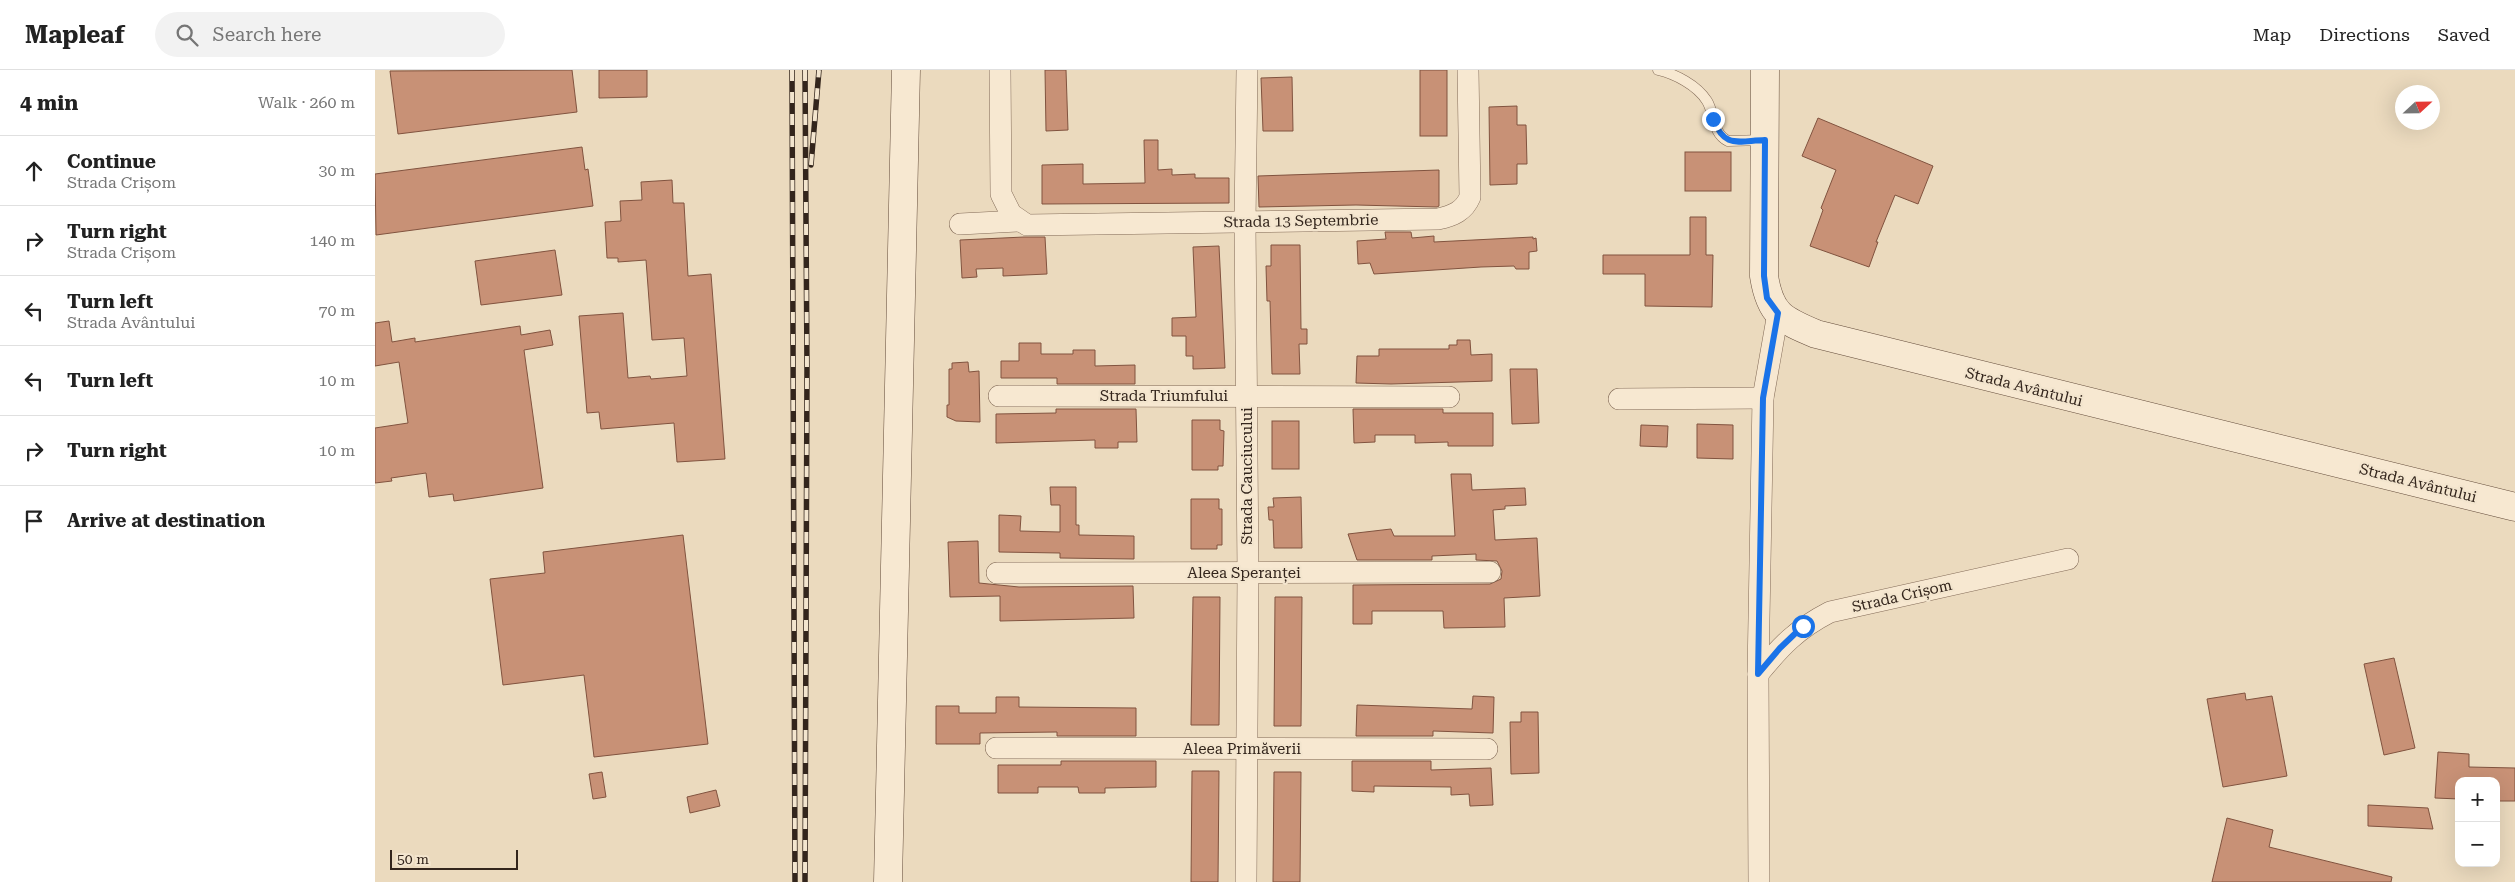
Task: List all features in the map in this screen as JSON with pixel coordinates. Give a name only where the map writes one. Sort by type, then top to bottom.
[{"type":"main road","points":[[888,882],[906,70]]},
{"type":"main road","name":"Strada Avântului","points":[[1765,70],[1764,276],[1767,298],[1778,313],[1794,325],[1816,334],[2515,507]]},
{"type":"street","points":[[1000,70],[999,179],[1005,205],[1019,221]]},
{"type":"street","name":"Strada Cauciucului","points":[[1246,882],[1248,573],[1245,222],[1247,70]]},
{"type":"street","name":"Strada 13 Septembrie","points":[[960,224],[1019,221],[1027,225],[1438,219],[1452,216],[1467,204],[1470,197],[1468,70]]},
{"type":"street","points":[[1759,882],[1758,674],[1763,398],[1778,313]]},
{"type":"street","name":"Strada Triumfului","points":[[999,396],[1449,397]]},
{"type":"street","points":[[1619,399],[1763,398]]},
{"type":"street","name":"Strada Crișom","points":[[1758,674],[1780,648],[1803,626],[1830,612],[2068,559]]},
{"type":"street","name":"Aleea Speranței","points":[[997,573],[1490,572]]},
{"type":"street","name":"Aleea Primăverii","points":[[996,748],[1487,749]]},
{"type":"lane","points":[[1658,70],[1680,78],[1706,100],[1717,129],[1723,138],[1728,141],[1765,140]]},
{"type":"building","points":[[572,70],[577,112],[398,134],[390,71]]},
{"type":"building","points":[[599,70],[647,70],[647,97],[599,98]]},
{"type":"building","points":[[1045,70],[1066,70],[1068,130],[1046,131]]},
{"type":"building","points":[[1420,70],[1447,70],[1447,136],[1420,136]]},
{"type":"building","points":[[1292,77],[1293,131],[1263,131],[1261,78]]},
{"type":"building","points":[[1517,106],[1517,125],[1526,125],[1527,164],[1517,164],[1517,184],[1490,185],[1489,107]]},
{"type":"building","points":[[1818,118],[1933,166],[1918,204],[1895,195],[1876,242],[1878,242],[1869,267],[1810,246],[1823,210],[1821,208],[1836,170],[1802,156]]},
{"type":"building","points":[[1144,140],[1158,140],[1158,170],[1172,169],[1172,175],[1195,174],[1195,178],[1229,178],[1229,203],[1042,204],[1042,165],[1083,164],[1083,184],[1145,183]]},
{"type":"building","points":[[582,147],[585,170],[588,169],[593,206],[376,235],[375,174]]},
{"type":"building","points":[[1685,152],[1731,152],[1731,191],[1685,191]]},
{"type":"building","points":[[1439,170],[1439,206],[1437,207],[1356,205],[1259,207],[1258,176]]},
{"type":"building","points":[[672,180],[673,203],[684,203],[688,276],[711,274],[725,459],[677,462],[674,423],[601,429],[599,412],[587,413],[579,316],[623,313],[628,378],[650,376],[651,379],[687,376],[684,338],[652,340],[646,260],[618,262],[618,258],[607,258],[605,222],[621,221],[620,201],[642,200],[641,182]]},
{"type":"building","points":[[1690,217],[1706,217],[1706,255],[1713,255],[1712,307],[1645,306],[1645,274],[1603,274],[1603,255],[1690,255]]},
{"type":"building","points":[[1385,232],[1411,232],[1412,238],[1434,236],[1434,242],[1533,237],[1533,239],[1536,238],[1537,251],[1529,252],[1529,269],[1516,269],[1514,266],[1481,267],[1374,274],[1370,263],[1358,264],[1357,241],[1386,239]]},
{"type":"building","points":[[1045,237],[1047,274],[1003,276],[1003,268],[976,269],[977,277],[962,278],[960,240]]},
{"type":"building","points":[[1271,245],[1300,245],[1301,329],[1307,329],[1307,344],[1299,344],[1300,374],[1272,374],[1270,301],[1267,301],[1266,266],[1271,266]]},
{"type":"building","points":[[1219,246],[1225,368],[1193,369],[1193,356],[1186,356],[1186,336],[1172,336],[1172,318],[1196,317],[1193,247]]},
{"type":"building","points":[[555,250],[562,295],[481,305],[475,261]]},
{"type":"building","points":[[389,321],[392,342],[415,338],[415,342],[520,326],[521,335],[550,330],[553,345],[524,350],[543,488],[454,501],[453,494],[429,497],[426,473],[391,478],[392,481],[375,483],[375,428],[408,423],[399,362],[375,366],[375,323]]},
{"type":"building","points":[[1457,340],[1470,340],[1471,355],[1492,354],[1492,381],[1391,384],[1356,383],[1357,356],[1379,356],[1379,349],[1449,349],[1449,345],[1457,345]]},
{"type":"building","points":[[1019,343],[1041,343],[1041,354],[1073,354],[1073,350],[1095,350],[1095,366],[1135,365],[1135,384],[1057,384],[1057,378],[1001,378],[1001,361],[1019,361]]},
{"type":"building","points":[[968,362],[969,372],[979,371],[980,422],[956,421],[947,417],[949,369],[952,369],[952,363]]},
{"type":"building","points":[[1510,369],[1537,369],[1539,423],[1512,424]]},
{"type":"building","points":[[1056,409],[1136,409],[1137,442],[1118,442],[1118,448],[1095,448],[1095,440],[996,443],[996,414],[1056,413]]},
{"type":"building","points":[[1353,409],[1443,409],[1443,413],[1493,413],[1493,446],[1448,446],[1448,442],[1415,443],[1415,435],[1375,435],[1375,442],[1354,443]]},
{"type":"building","points":[[1192,420],[1220,420],[1220,430],[1224,431],[1223,466],[1218,466],[1218,470],[1192,470]]},
{"type":"building","points":[[1272,421],[1299,421],[1299,469],[1272,469]]},
{"type":"building","points":[[1697,424],[1733,425],[1733,459],[1697,458]]},
{"type":"building","points":[[1641,425],[1668,426],[1667,447],[1640,446]]},
{"type":"building","points":[[1451,474],[1471,474],[1472,490],[1525,488],[1526,505],[1505,506],[1505,509],[1493,510],[1495,540],[1537,538],[1540,596],[1504,598],[1505,627],[1444,628],[1443,611],[1372,611],[1372,624],[1353,624],[1353,585],[1490,584],[1501,579],[1502,571],[1497,561],[1476,560],[1476,554],[1432,556],[1432,560],[1357,560],[1348,534],[1391,529],[1394,536],[1455,536]]},
{"type":"building","points":[[1050,487],[1076,487],[1076,525],[1079,525],[1079,535],[1134,536],[1134,559],[1060,558],[1060,553],[999,552],[999,515],[1021,516],[1020,531],[1060,532],[1060,505],[1051,505]]},
{"type":"building","points":[[1301,497],[1302,548],[1274,548],[1273,520],[1269,520],[1268,507],[1274,507],[1273,498]]},
{"type":"building","points":[[1191,499],[1219,499],[1219,509],[1222,509],[1222,545],[1217,545],[1217,549],[1191,549]]},
{"type":"building","points":[[683,535],[708,744],[594,757],[584,675],[503,685],[490,579],[545,573],[543,552]]},
{"type":"building","points":[[978,541],[979,583],[1019,587],[1133,586],[1134,618],[1000,621],[1000,596],[950,597],[948,542]]},
{"type":"building","points":[[1193,597],[1220,597],[1219,725],[1191,725]]},
{"type":"building","points":[[1275,597],[1302,597],[1301,726],[1274,726]]},
{"type":"building","points":[[2394,658],[2415,748],[2384,755],[2364,664]]},
{"type":"building","points":[[2245,693],[2246,700],[2272,696],[2287,776],[2223,787],[2207,699]]},
{"type":"building","points":[[1473,696],[1494,697],[1493,733],[1433,731],[1433,736],[1356,736],[1357,705],[1472,709]]},
{"type":"building","points":[[996,697],[1019,697],[1019,707],[1136,708],[1136,736],[1057,736],[1057,732],[980,733],[980,744],[936,744],[936,706],[959,706],[959,713],[996,713]]},
{"type":"building","points":[[1521,712],[1538,712],[1539,773],[1511,774],[1510,722],[1521,722]]},
{"type":"building","points":[[2438,752],[2469,754],[2469,767],[2515,768],[2515,801],[2500,801],[2500,777],[2455,777],[2455,799],[2435,798]]},
{"type":"building","points":[[1061,761],[1156,761],[1156,787],[1105,788],[1105,793],[1079,793],[1078,787],[1038,787],[1038,793],[998,793],[998,765],[1061,765]]},
{"type":"building","points":[[1352,761],[1431,761],[1431,770],[1491,768],[1493,805],[1470,806],[1469,794],[1451,795],[1451,787],[1374,786],[1374,792],[1352,791]]},
{"type":"building","points":[[1192,771],[1219,771],[1218,882],[1191,882]]},
{"type":"building","points":[[602,772],[606,797],[593,799],[589,774]]},
{"type":"building","points":[[1274,772],[1301,772],[1300,882],[1273,882]]},
{"type":"building","points":[[716,790],[720,806],[690,813],[687,797]]},
{"type":"building","points":[[2368,805],[2428,808],[2433,829],[2368,826]]},
{"type":"building","points":[[2227,818],[2273,830],[2269,847],[2392,877],[2391,882],[2212,882]]},
{"type":"railway","points":[[792,70],[795,882]]},
{"type":"railway","points":[[805,70],[807,369],[805,882]]},
{"type":"railway","points":[[811,165],[819,70]]},
{"type":"route","points":[[1713,119],[1720,135],[1728,141],[1765,140],[1764,276],[1767,298],[1778,313],[1763,398],[1758,674],[1780,648],[1803,626]]}]
